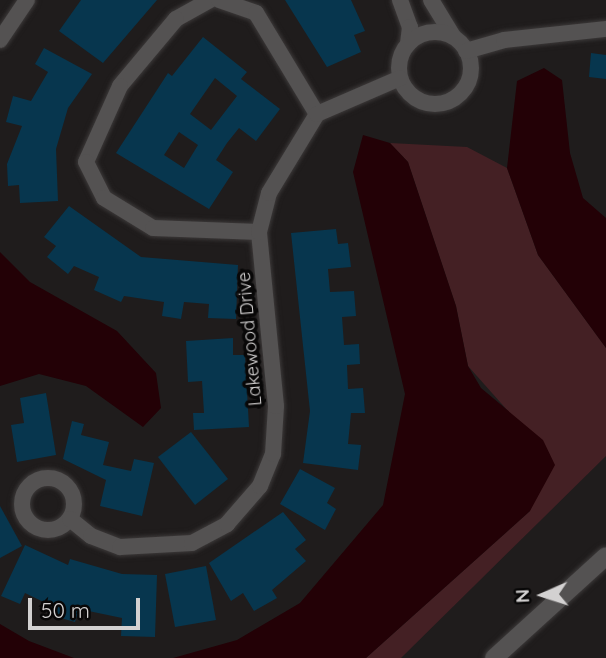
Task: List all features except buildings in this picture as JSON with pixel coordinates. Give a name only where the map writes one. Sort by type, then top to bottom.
[{"type":"street","points":[[0,40],[27,0]]},
{"type":"street","points":[[210,0],[176,19],[120,86],[86,162],[104,198],[153,228],[259,232]]},
{"type":"street","points":[[219,0],[256,13],[317,114],[400,78]]},
{"type":"street","points":[[400,0],[410,27],[400,78]]},
{"type":"street","points":[[400,78],[415,98],[449,101],[469,77],[460,44],[431,0]]},
{"type":"street","points":[[408,44],[432,32],[460,44],[606,29]]},
{"type":"street","name":"Lakewood Drive","points":[[70,519],[120,547],[192,543],[227,524],[260,486],[273,454],[276,406],[259,232],[283,162],[317,114]]},
{"type":"street","points":[[494,658],[606,556]]},
{"type":"shaded area","points":[[544,68],[562,80],[570,153],[583,198],[606,218],[606,348],[538,255],[507,168],[517,81]]},
{"type":"shaded area","points":[[363,135],[390,143],[408,162],[456,306],[468,366],[481,388],[543,440],[555,465],[530,511],[366,658],[173,658],[237,640],[300,603],[383,505],[405,394],[353,172]]},
{"type":"shaded area","points":[[390,143],[467,147],[507,168],[538,255],[606,348],[606,456],[401,658],[366,658],[530,511],[508,411],[468,366],[456,306],[408,162]]},
{"type":"shaded area","points":[[0,252],[30,282],[117,331],[156,373],[161,408],[143,427],[86,386],[39,374],[0,386]]},
{"type":"shaded area","points":[[0,624],[29,641],[74,658],[0,658]]}]
